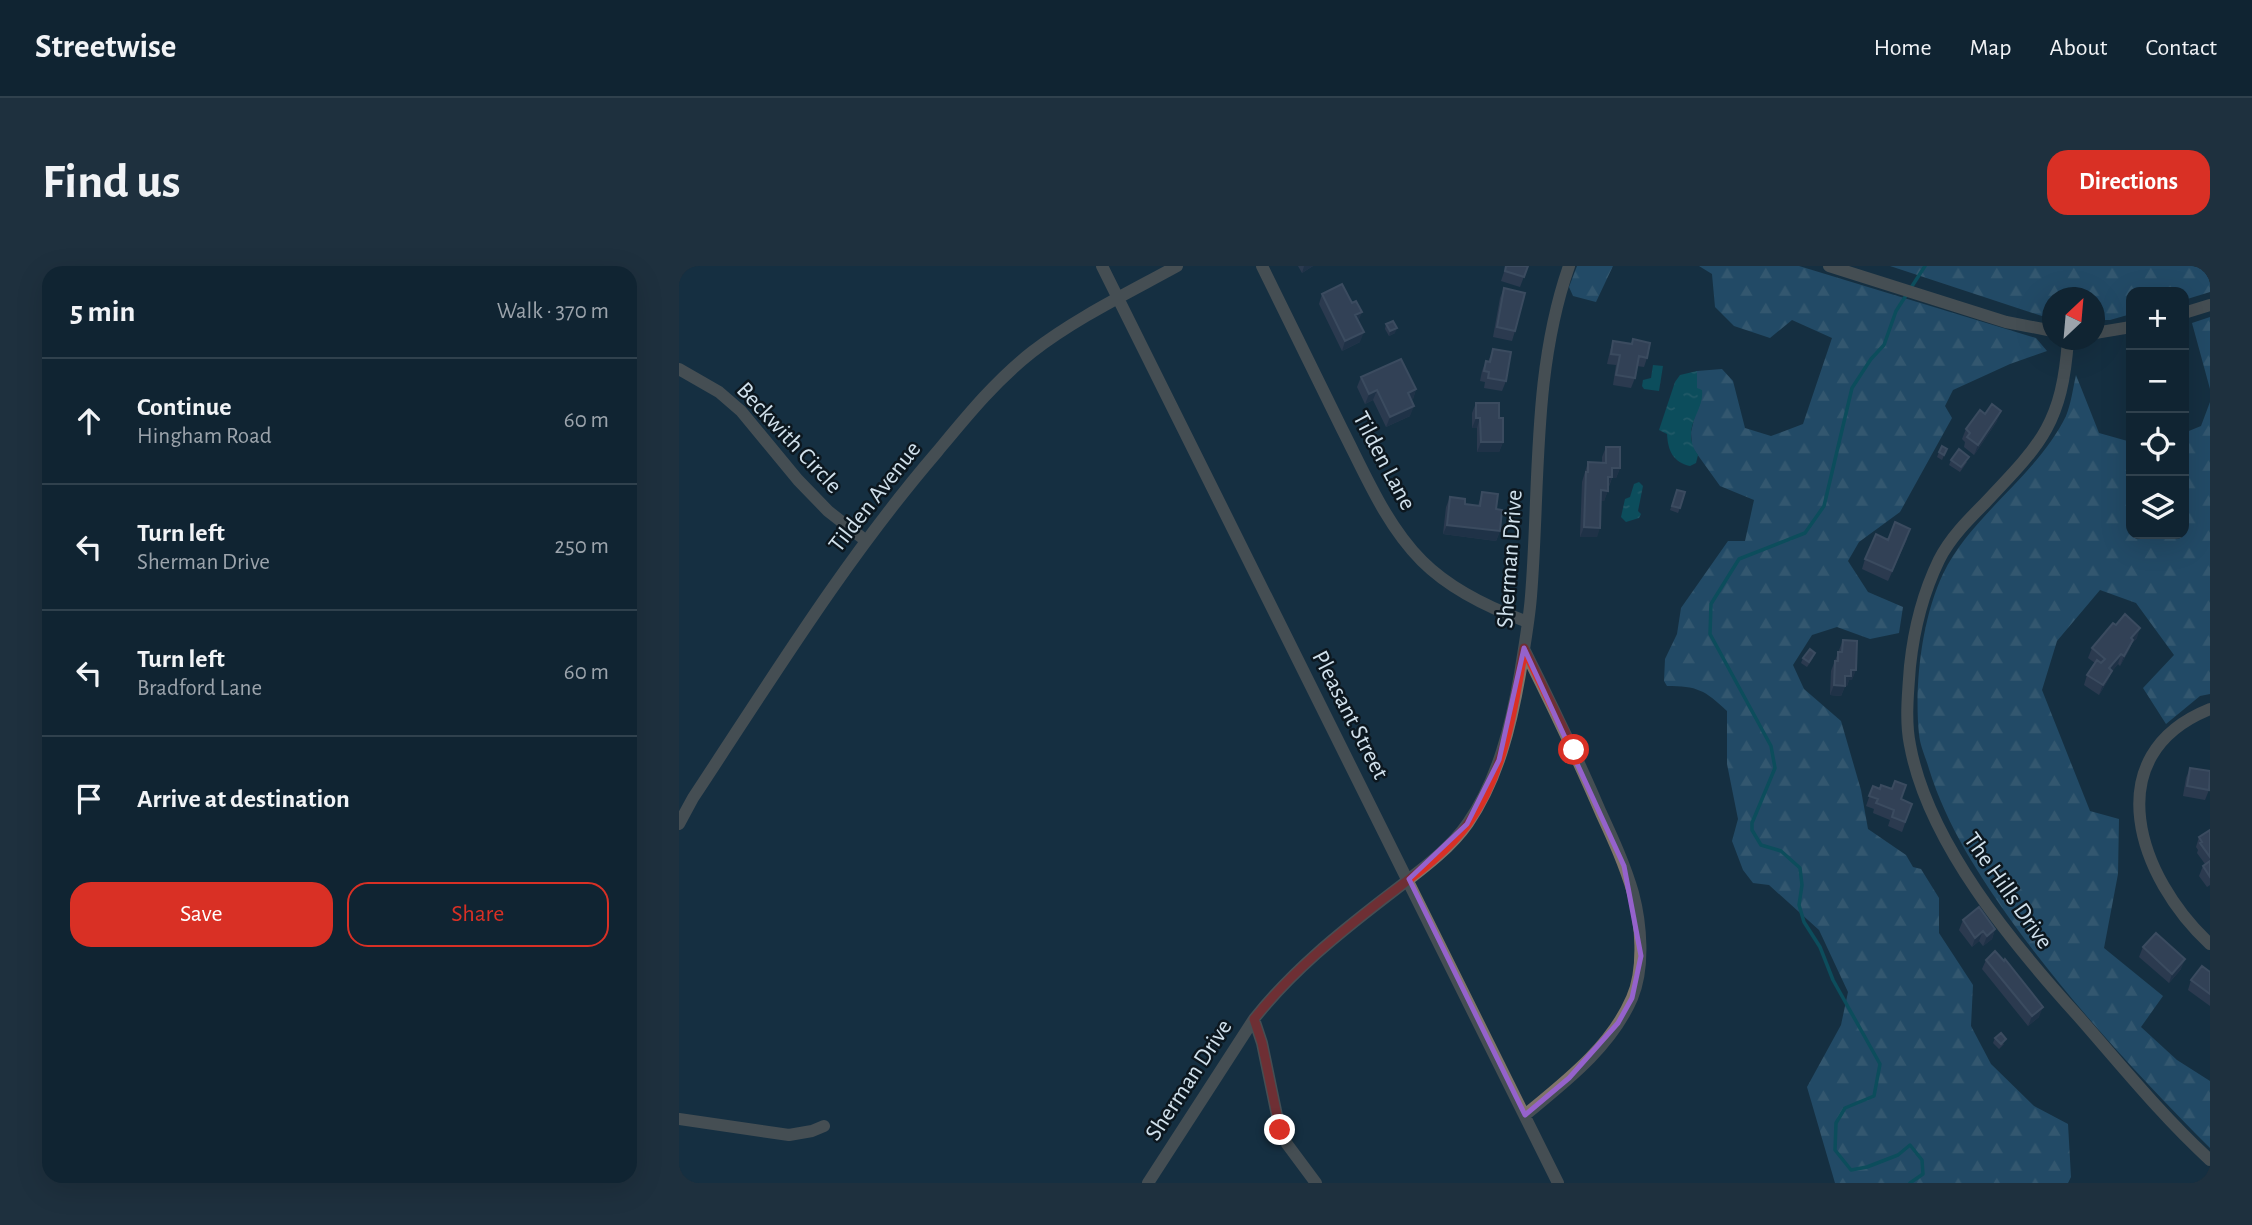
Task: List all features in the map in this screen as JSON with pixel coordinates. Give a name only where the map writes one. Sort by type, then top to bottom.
[{"type":"street","name":"Pleasant Street","points":[[1102,266],[1558,1183]]},
{"type":"street","name":"Tilden Avenue","points":[[679,824],[723,752],[865,540],[902,492],[986,394],[1031,353],[1073,323],[1177,266]]},
{"type":"street","name":"Tilden Lane","points":[[1262,266],[1375,495],[1410,548],[1423,563],[1453,586],[1498,611],[1528,622]]},
{"type":"street","name":"Sherman Drive","points":[[1148,1183],[1254,1019],[1273,995],[1323,946],[1444,849],[1467,824],[1486,792],[1499,760],[1513,711],[1524,648],[1528,622],[1544,372],[1559,294],[1569,266]]},
{"type":"street","points":[[1829,266],[2006,322],[2042,329]]},
{"type":"street","points":[[2189,311],[2210,305]]},
{"type":"street","points":[[2105,331],[2126,328]]},
{"type":"street","name":"The Hills Drive","points":[[2068,350],[2066,377],[2056,411],[2040,443],[1959,530],[1940,558],[1922,599],[1914,631],[1908,689],[1909,742],[1915,766],[1933,812],[1953,853],[1988,907],[2043,979],[2185,1138],[2210,1160]]},
{"type":"street","name":"Beckwith Circle","points":[[679,369],[719,392],[741,411],[798,480],[828,511],[865,540]]},
{"type":"street","points":[[1524,648],[1574,750],[1624,866],[1634,895],[1641,956],[1632,998],[1618,1023],[1601,1046],[1569,1078],[1525,1115]]},
{"type":"street","points":[[2210,709],[2187,719],[2170,733],[2150,759],[2139,785],[2137,806],[2142,834],[2153,867],[2188,924],[2210,944]]},
{"type":"street","points":[[1254,1019],[1262,1043],[1280,1130],[1316,1183]]},
{"type":"street","points":[[679,1119],[789,1135],[824,1126]]},
{"type":"highlighted area","points":[[1524,648],[1624,866],[1641,956],[1632,998],[1618,1023],[1569,1078],[1525,1115],[1409,879],[1467,824],[1499,760]]},
{"type":"green space","points":[[1577,266],[1613,266],[1596,302],[1573,296],[1569,287]]},
{"type":"green space","points":[[1699,266],[1799,266],[2036,338],[2042,345],[2042,350],[2047,351],[2010,364],[1953,390],[1945,406],[1952,418],[1900,512],[1859,542],[1848,561],[1868,592],[1903,607],[1899,633],[1870,639],[1837,627],[1812,635],[1793,665],[1804,689],[1841,721],[1861,790],[1868,829],[1906,855],[1913,867],[1921,869],[1939,898],[1939,933],[1973,985],[1971,1026],[1991,1064],[2034,1106],[2068,1124],[2071,1177],[2068,1183],[1835,1183],[1807,1087],[1841,1025],[1848,992],[1819,930],[1769,885],[1753,883],[1743,870],[1732,841],[1738,819],[1727,764],[1727,711],[1713,698],[1700,691],[1667,686],[1664,681],[1665,659],[1677,634],[1681,608],[1728,541],[1745,541],[1754,500],[1720,486],[1692,447],[1697,371],[1722,369],[1733,381],[1745,428],[1771,436],[1803,424],[1832,338],[1792,320],[1770,338],[1734,326],[1715,307],[1712,274]]},
{"type":"green space","points":[[1890,266],[2210,266],[2210,292],[2189,298],[2189,287],[2126,287],[2126,315],[2110,320],[2105,320],[2105,287],[2042,287],[2042,316]]},
{"type":"green space","points":[[2210,317],[2210,389],[2192,323]]},
{"type":"green space","points":[[2076,375],[2099,433],[2126,441],[2126,539],[2189,539],[2189,431],[2201,426],[2210,402],[2210,694],[2200,696],[2166,724],[2143,688],[2174,655],[2136,603],[2100,590],[2057,641],[2042,690],[2090,811],[2119,819],[2118,874],[2104,948],[2163,996],[2141,1027],[2177,1060],[2210,1081],[2210,1148],[2108,1040],[2015,926],[1977,870],[1955,831],[1936,790],[1920,738],[1918,695],[1921,652],[1930,611],[1943,574],[1970,533],[2038,458],[2068,411]]},
{"type":"water","points":[[1653,365],[1663,366],[1659,391],[1644,389],[1642,386],[1643,380],[1651,378]]},
{"type":"water","points":[[1697,371],[1697,388],[1702,390],[1702,398],[1691,436],[1698,455],[1696,463],[1690,466],[1676,459],[1670,451],[1667,434],[1659,430],[1675,382],[1680,375]]},
{"type":"water","points":[[1639,482],[1643,486],[1638,511],[1641,514],[1639,518],[1626,522],[1621,517],[1625,499],[1630,497],[1634,484]]},
{"type":"building","points":[[1506,266],[1528,266],[1524,277],[1505,271]]},
{"type":"building","points":[[1342,284],[1352,303],[1356,301],[1362,312],[1355,315],[1364,332],[1345,341],[1322,294]]},
{"type":"building","points":[[1504,288],[1525,293],[1515,331],[1497,327]]},
{"type":"building","points":[[1393,321],[1397,328],[1390,331],[1386,324]]},
{"type":"building","points":[[1633,339],[1650,343],[1647,358],[1639,356],[1635,378],[1616,375],[1620,355],[1611,354],[1613,341],[1632,344]]},
{"type":"building","points":[[1493,349],[1511,352],[1506,381],[1488,378],[1489,372],[1484,371],[1486,361],[1490,362]]},
{"type":"building","points":[[1401,359],[1416,389],[1408,393],[1414,406],[1390,417],[1377,390],[1369,394],[1361,377]]},
{"type":"building","points":[[1476,403],[1499,403],[1499,418],[1503,418],[1503,442],[1481,442]]},
{"type":"building","points":[[1992,404],[2001,411],[1978,445],[1967,437],[1970,433],[1966,429],[1980,410],[1985,414]]},
{"type":"building","points":[[1942,446],[1947,449],[1944,455],[1939,452]]},
{"type":"building","points":[[1606,447],[1620,447],[1620,468],[1612,468],[1612,477],[1608,477],[1608,491],[1601,490],[1600,528],[1584,527],[1588,462],[1606,463]]},
{"type":"building","points":[[1959,449],[1969,457],[1961,467],[1951,460]]},
{"type":"building","points":[[1677,490],[1685,492],[1680,508],[1672,506]]},
{"type":"building","points":[[1482,492],[1498,494],[1496,509],[1502,510],[1500,531],[1447,525],[1450,497],[1465,499],[1465,504],[1480,506]]},
{"type":"building","points":[[1895,522],[1910,529],[1892,571],[1865,559],[1876,534],[1888,540]]},
{"type":"building","points":[[2125,614],[2140,628],[2131,638],[2133,640],[2124,656],[2121,654],[2109,668],[2112,671],[2103,685],[2087,675],[2097,660],[2101,663],[2105,659],[2092,648],[2113,623],[2116,625]]},
{"type":"building","points":[[1843,640],[1857,641],[1856,670],[1851,670],[1851,676],[1845,676],[1845,686],[1834,685],[1835,661],[1838,661],[1838,652],[1842,652]]},
{"type":"building","points":[[1810,649],[1815,653],[1809,662],[1803,658]]},
{"type":"building","points":[[2190,768],[2210,771],[2209,790],[2187,786]]},
{"type":"building","points":[[1895,781],[1906,785],[1901,799],[1912,804],[1905,822],[1892,817],[1894,810],[1876,803],[1878,799],[1869,796],[1873,786],[1880,789],[1881,785],[1892,789]]},
{"type":"building","points":[[2210,830],[2210,857],[2199,837]]},
{"type":"building","points":[[2210,861],[2210,877],[2203,866]]},
{"type":"building","points":[[1979,907],[1995,929],[1987,936],[1983,931],[1975,938],[1963,920]]},
{"type":"building","points":[[2156,933],[2185,959],[2172,974],[2143,947]]},
{"type":"building","points":[[1995,951],[2004,961],[2005,959],[2043,1007],[2032,1016],[1986,960]]},
{"type":"building","points":[[2202,966],[2210,972],[2210,994],[2191,980]]},
{"type":"building","points":[[2001,1033],[2006,1039],[2001,1044],[1995,1038]]},
{"type":"waterway","points":[[1910,1183],[1923,1174],[1922,1160],[1910,1145],[1898,1155],[1851,1170],[1835,1150],[1836,1123],[1845,1108],[1874,1096],[1880,1064],[1833,980],[1820,947],[1804,922],[1799,905],[1802,885],[1800,868],[1781,851],[1761,845],[1752,830],[1752,823],[1775,768],[1771,746],[1710,634],[1711,604],[1739,559],[1805,533],[1824,506],[1852,388],[1884,345],[1896,311],[1925,266]]},
{"type":"route","points":[[1280,1130],[1262,1043],[1254,1019],[1273,995],[1323,946],[1409,879],[1444,849],[1467,824],[1486,792],[1499,760],[1513,711],[1524,648],[1574,750]]}]
